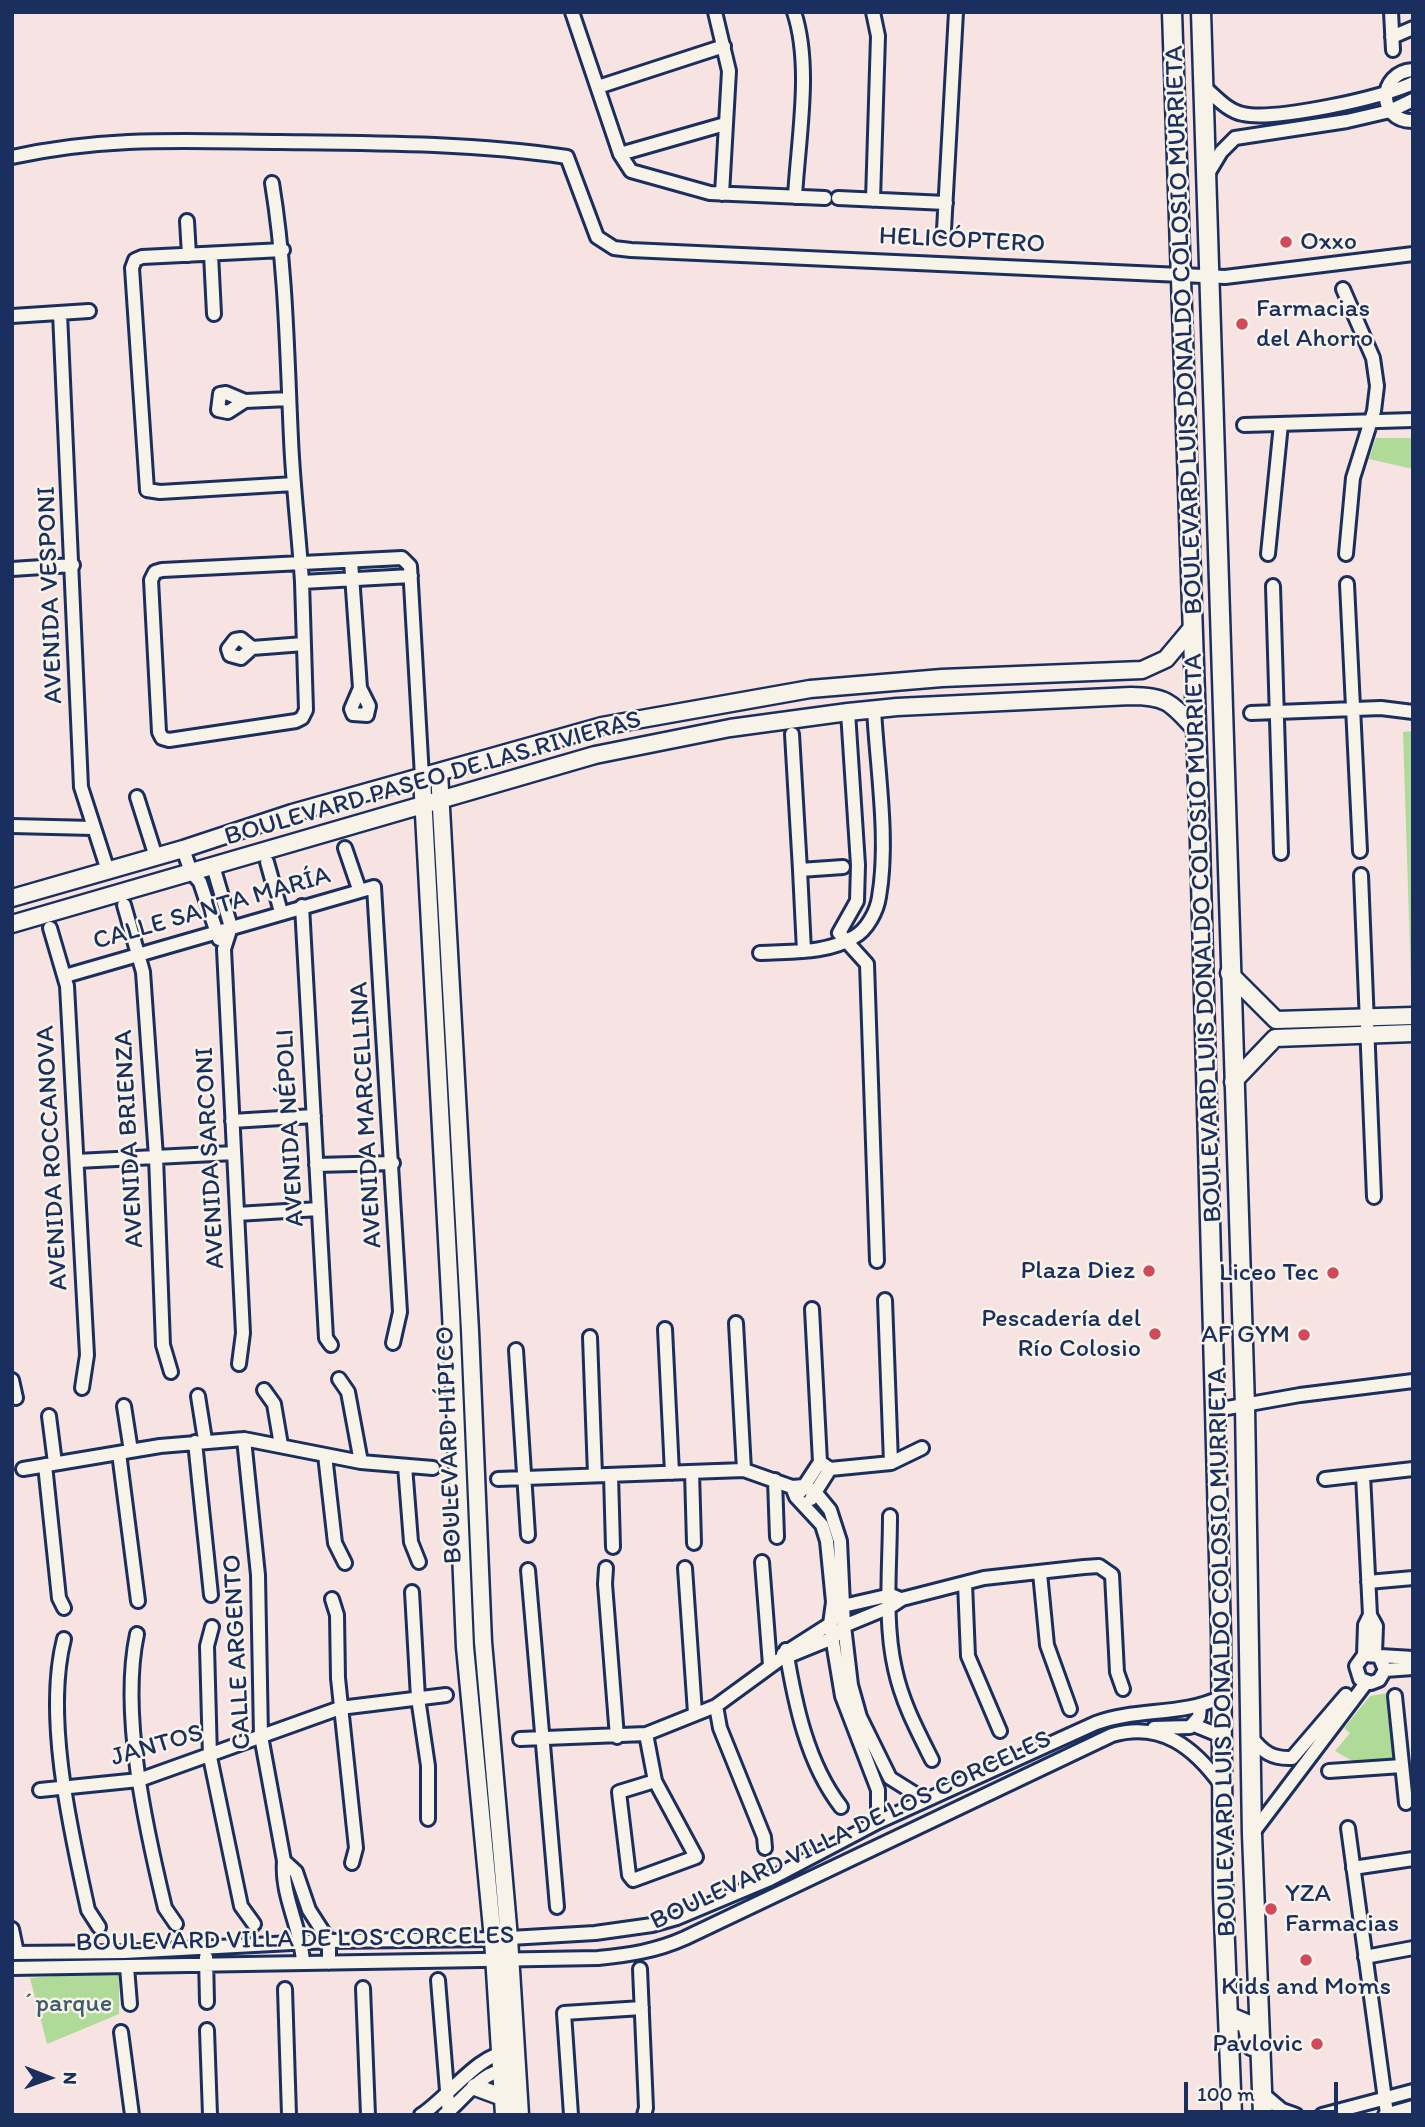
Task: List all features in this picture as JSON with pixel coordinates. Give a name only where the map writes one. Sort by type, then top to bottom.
[{"type":"main road","name":"BOULEVARD LUIS DONALDO COLOSIO MURRIETA","points":[[1201,12],[1207,276],[1245,1406],[1252,1834],[1263,2115]]},
{"type":"main road","name":"BOULEVARD LUIS DONALDO COLOSIO MURRIETA","points":[[1173,14],[1216,1410],[1222,1843],[1232,2115]]},
{"type":"main road","points":[[1200,843],[1226,842]]},
{"type":"main road","points":[[1222,1843],[1233,1893],[1236,1961],[1241,1968],[1256,1968]]},
{"type":"main road","points":[[1228,2016],[1247,2024],[1261,2084]]},
{"type":"street","points":[[572,12],[620,154],[626,166],[638,175],[722,194],[946,203]]},
{"type":"street","points":[[715,12],[729,71],[722,194]]},
{"type":"street","points":[[794,12],[800,30],[802,56],[795,197]]},
{"type":"street","points":[[873,12],[877,36],[873,200]]},
{"type":"street","points":[[944,230],[956,12]]},
{"type":"street","points":[[1391,12],[1392,44],[1413,28]]},
{"type":"street","points":[[598,87],[724,47]]},
{"type":"street","points":[[1413,70],[1396,75],[1387,85],[1385,94],[1390,111],[1398,118],[1413,121]]},
{"type":"street","points":[[1203,86],[1229,109],[1243,114],[1344,104],[1385,94],[1413,83]]},
{"type":"street","points":[[1206,177],[1227,144],[1244,135],[1347,121],[1390,111],[1413,100]]},
{"type":"street","points":[[1243,114],[1244,135]]},
{"type":"street","points":[[620,154],[725,124]]},
{"type":"street","name":"HELICÓPTERO","points":[[12,157],[67,145],[128,140],[351,143],[528,151],[567,157],[591,226],[603,242],[614,248],[1207,276],[1413,254]]},
{"type":"street","points":[[272,183],[283,250],[289,399],[294,484],[301,563],[302,582],[306,710],[302,718],[169,740],[162,738],[159,732],[151,580],[155,572],[301,563],[402,558],[407,560],[411,576],[422,777]]},
{"type":"street","points":[[187,221],[189,255]]},
{"type":"street","points":[[283,250],[142,257],[135,260],[132,268],[147,489],[152,492],[294,484]]},
{"type":"street","points":[[211,254],[214,314]]},
{"type":"street","points":[[1343,289],[1376,371],[1374,411],[1353,478],[1346,554]]},
{"type":"street","points":[[12,316],[89,311]]},
{"type":"street","name":"AVENIDA VESPONI","points":[[60,313],[73,565],[79,768],[85,805],[108,871]]},
{"type":"street","points":[[246,401],[289,399]]},
{"type":"street","points":[[1244,425],[1413,420]]},
{"type":"street","points":[[1268,554],[1281,424]]},
{"type":"street","points":[[351,561],[360,688]]},
{"type":"street","points":[[12,569],[73,565]]},
{"type":"street","points":[[302,582],[411,576]]},
{"type":"street","points":[[1347,584],[1360,851]]},
{"type":"street","points":[[1273,586],[1281,853]]},
{"type":"street","name":"BOULEVARD PASEO DE LAS RIVIERAS","points":[[14,895],[108,871],[292,813],[602,726],[810,689],[942,678],[1142,670],[1166,659],[1192,628]]},
{"type":"street","points":[[252,648],[304,644]]},
{"type":"street","name":"BOULEVARD PASEO DE LAS RIVIERAS","points":[[12,924],[432,800],[595,755],[730,728],[874,709],[1154,696],[1169,701],[1196,730]]},
{"type":"street","points":[[1251,713],[1354,708],[1392,708],[1413,712]]},
{"type":"street","points":[[760,953],[804,951],[845,942],[857,936],[870,921],[879,900],[882,864],[874,709]]},
{"type":"street","points":[[848,712],[858,865],[857,901],[839,933],[867,964],[877,1261]]},
{"type":"street","points":[[792,734],[804,951]]},
{"type":"street","name":"BOULEVARD HÍPICO","points":[[439,772],[432,800],[469,1317],[467,1491],[483,1642],[508,2053],[518,2073],[520,2115]]},
{"type":"street","name":"BOULEVARD HÍPICO","points":[[422,777],[432,800]]},
{"type":"street","points":[[137,797],[156,857]]},
{"type":"street","points":[[12,826],[93,828]]},
{"type":"street","name":"AVENIDA MARCELLINA","points":[[345,848],[365,888],[376,890],[377,898],[400,1312],[393,1343]]},
{"type":"street","name":"AVENIDA SARCONI","points":[[183,849],[191,872],[200,882],[223,949],[243,1341],[239,1364]]},
{"type":"street","points":[[267,862],[281,912]]},
{"type":"street","points":[[213,866],[231,927]]},
{"type":"street","points":[[800,870],[843,867]]},
{"type":"street","points":[[1361,875],[1374,1197]]},
{"type":"street","name":"CALLE SANTA MARÍA","points":[[65,976],[365,888]]},
{"type":"street","name":"AVENIDA BRIENZA","points":[[124,905],[144,972],[156,1157],[163,1345],[171,1372]]},
{"type":"street","name":"AVENIDA NÉPOLI","points":[[302,906],[326,1338],[331,1346]]},
{"type":"street","name":"AVENIDA SARCONI","points":[[223,949],[231,927]]},
{"type":"street","name":"AVENIDA ROCCANOVA","points":[[50,928],[65,976],[87,1355],[82,1388]]},
{"type":"street","points":[[1229,973],[1276,1020],[1316,1028]]},
{"type":"street","points":[[1233,1082],[1275,1038],[1316,1028],[1368,1026],[1413,1016]]},
{"type":"street","points":[[1275,1038],[1276,1020]]},
{"type":"street","points":[[1368,1026],[1413,1033]]},
{"type":"street","points":[[232,1121],[314,1116]]},
{"type":"street","points":[[77,1161],[234,1153]]},
{"type":"street","points":[[316,1165],[393,1163]]},
{"type":"street","points":[[237,1214],[319,1209]]},
{"type":"street","points":[[885,1300],[891,1463]]},
{"type":"street","points":[[803,1494],[825,1466],[812,1309]]},
{"type":"street","points":[[737,1323],[744,1470]]},
{"type":"street","points":[[665,1329],[671,1473]]},
{"type":"street","points":[[590,1337],[595,1475]]},
{"type":"street","points":[[516,1350],[528,1535]]},
{"type":"street","points":[[339,1379],[348,1392],[361,1462]]},
{"type":"street","points":[[12,1380],[16,1398]]},
{"type":"street","points":[[1216,1410],[1300,1395],[1413,1381]]},
{"type":"street","points":[[264,1390],[274,1405],[281,1445]]},
{"type":"street","points":[[198,1396],[211,1595]]},
{"type":"street","points":[[124,1406],[125,1452],[138,1601]]},
{"type":"street","points":[[49,1416],[59,1598],[64,1608]]},
{"type":"street","points":[[23,1469],[200,1441],[244,1439],[361,1462],[433,1468]]},
{"type":"street","name":"CALLE ARGENTO","points":[[244,1439],[258,1576],[261,1736],[284,1861],[282,1880],[302,1942],[303,1962]]},
{"type":"street","points":[[825,1466],[891,1463],[922,1448]]},
{"type":"street","points":[[325,1455],[335,1543],[340,1558],[345,1563]]},
{"type":"street","points":[[405,1465],[411,1542],[419,1562]]},
{"type":"street","points":[[1325,1479],[1413,1469]]},
{"type":"street","points":[[498,1479],[744,1470],[775,1480],[830,1510],[840,1541],[844,1626],[855,1702],[883,1769],[899,1786],[925,1800]]},
{"type":"street","points":[[692,1472],[694,1543]]},
{"type":"street","points":[[611,1475],[613,1547]]},
{"type":"street","points":[[1251,1737],[1263,1752],[1273,1757],[1292,1758],[1363,1681],[1379,1680],[1376,1659],[1365,1625],[1370,1615],[1363,1475]]},
{"type":"street","points":[[775,1480],[777,1537]]},
{"type":"street","points":[[803,1494],[822,1525],[827,1541],[833,1602],[830,1624],[844,1703],[881,1798],[878,1822]]},
{"type":"street","points":[[890,1516],[895,1669],[906,1707],[932,1760]]},
{"type":"street","points":[[762,1562],[781,1658],[801,1724],[828,1788],[841,1807]]},
{"type":"street","points":[[520,1739],[646,1734],[716,1706],[830,1624],[843,1606],[894,1600],[1002,1575],[1099,1566],[1112,1575],[1117,1672],[1124,1689]]},
{"type":"street","points":[[606,1568],[617,1737]]},
{"type":"street","points":[[685,1568],[695,1713]]},
{"type":"street","points":[[528,1570],[558,1907]]},
{"type":"street","points":[[1040,1573],[1047,1645],[1070,1709]]},
{"type":"street","points":[[1368,1582],[1413,1578]]},
{"type":"street","points":[[965,1583],[968,1656],[1000,1731]]},
{"type":"street","points":[[412,1592],[418,1698],[428,1766],[428,1819]]},
{"type":"street","points":[[332,1598],[337,1615],[340,1708],[356,1848],[352,1863]]},
{"type":"street","points":[[781,1658],[833,1638],[844,1626],[894,1600]]},
{"type":"street","points":[[212,1627],[207,1646],[210,1757],[241,1906],[254,1924]]},
{"type":"street","points":[[137,1634],[133,1664],[139,1780],[165,1908],[176,1924]]},
{"type":"street","points":[[64,1639],[59,1668],[64,1789],[88,1910],[99,1927]]},
{"type":"street","points":[[1363,1681],[1356,1666],[1376,1659],[1413,1658]]},
{"type":"street","points":[[1376,1659],[1413,1668]]},
{"type":"street","points":[[1252,1834],[1363,1681]]},
{"type":"street","name":"JANTOS","points":[[40,1790],[139,1780],[210,1757],[340,1708],[446,1695]]},
{"type":"street","points":[[1395,1696],[1406,1736],[1402,1766],[1406,1803]]},
{"type":"street","name":"BOULEVARD VILLA DE LOS CORCELES","points":[[15,1953],[206,1948],[329,1941],[501,1938],[595,1933],[652,1925],[677,1918],[770,1879],[878,1822],[1119,1714],[1200,1707],[1221,1698]]},
{"type":"street","points":[[716,1706],[720,1728],[764,1837],[765,1848]]},
{"type":"street","points":[[1200,1707],[1194,1725],[1222,1736]]},
{"type":"street","points":[[1119,1714],[1123,1732]]},
{"type":"street","name":"BOULEVARD VILLA DE LOS CORCELES","points":[[12,1968],[597,1958],[663,1948],[1099,1740],[1123,1732],[1152,1730],[1155,1727],[1179,1729],[1194,1725]]},
{"type":"street","points":[[1152,1730],[1183,1746],[1212,1772],[1222,1786]]},
{"type":"street","points":[[646,1734],[656,1782],[696,1857],[633,1880],[629,1875],[620,1792],[656,1782]]},
{"type":"street","points":[[1329,1770],[1402,1766]]},
{"type":"street","points":[[942,1793],[949,1811]]},
{"type":"street","points":[[1348,1828],[1386,2115],[1413,2108]]},
{"type":"street","points":[[1353,1868],[1413,1860]]},
{"type":"street","name":"CALLE ARGENTO","points":[[284,1861],[296,1872],[313,1919],[329,1941]]},
{"type":"street","points":[[770,1879],[777,1894]]},
{"type":"street","points":[[12,1929],[15,1953]]},
{"type":"street","points":[[329,1941],[329,1963]]},
{"type":"street","points":[[243,1946],[244,1964]]},
{"type":"street","points":[[206,1948],[208,2003]]},
{"type":"street","points":[[1365,1957],[1413,1948]]},
{"type":"street","points":[[63,1968],[64,1953]]},
{"type":"street","points":[[127,1967],[130,2004]]},
{"type":"street","points":[[640,1969],[646,2108],[644,2115]]},
{"type":"street","points":[[438,1980],[447,2114]]},
{"type":"street","points":[[285,1989],[289,2115]]},
{"type":"street","points":[[363,1989],[368,2115]]},
{"type":"street","points":[[571,2115],[564,2013],[642,2008]]},
{"type":"street","points":[[207,2030],[210,2115]]},
{"type":"street","points":[[121,2032],[132,2115]]},
{"type":"street","points":[[421,2115],[471,2082],[508,2053]]},
{"type":"street","name":"BOULEVARD HÍPICO","points":[[504,2115],[501,2070],[508,2053]]},
{"type":"street","points":[[447,2114],[471,2082],[501,2070],[518,2073]]},
{"type":"street","points":[[471,2082],[502,2097]]},
{"type":"street","points":[[1261,2084],[1282,2110],[1296,2115]]},
{"type":"street","points":[[1322,2115],[1413,2091]]},
{"type":"green space","points":[[1376,438],[1413,438],[1413,469],[1369,459]]},
{"type":"green space","points":[[1413,731],[1413,1011],[1412,1012],[1403,732]]},
{"type":"green space","points":[[1388,1693],[1394,1760],[1356,1763],[1335,1751],[1350,1733],[1344,1728],[1370,1696]]},
{"type":"green space","name":"´parque","points":[[119,1971],[119,2014],[47,2044],[30,1978]]},
{"type":"place","name":"Oxxo","points":[[1286,242]]},
{"type":"place","name":"Farmacias del Ahorro","points":[[1242,324]]},
{"type":"place","name":"Plaza Diez","points":[[1149,1271]]},
{"type":"place","name":"Liceo Tec","points":[[1333,1273]]},
{"type":"place","name":"Pescadería del Río Colosio","points":[[1155,1334]]},
{"type":"place","name":"AF GYM","points":[[1304,1335]]},
{"type":"place","name":"YZA Farmacias","points":[[1271,1909]]},
{"type":"place","name":"Kids and Moms","points":[[1306,1960]]},
{"type":"place","name":"Pavlovic","points":[[1317,2044]]}]
